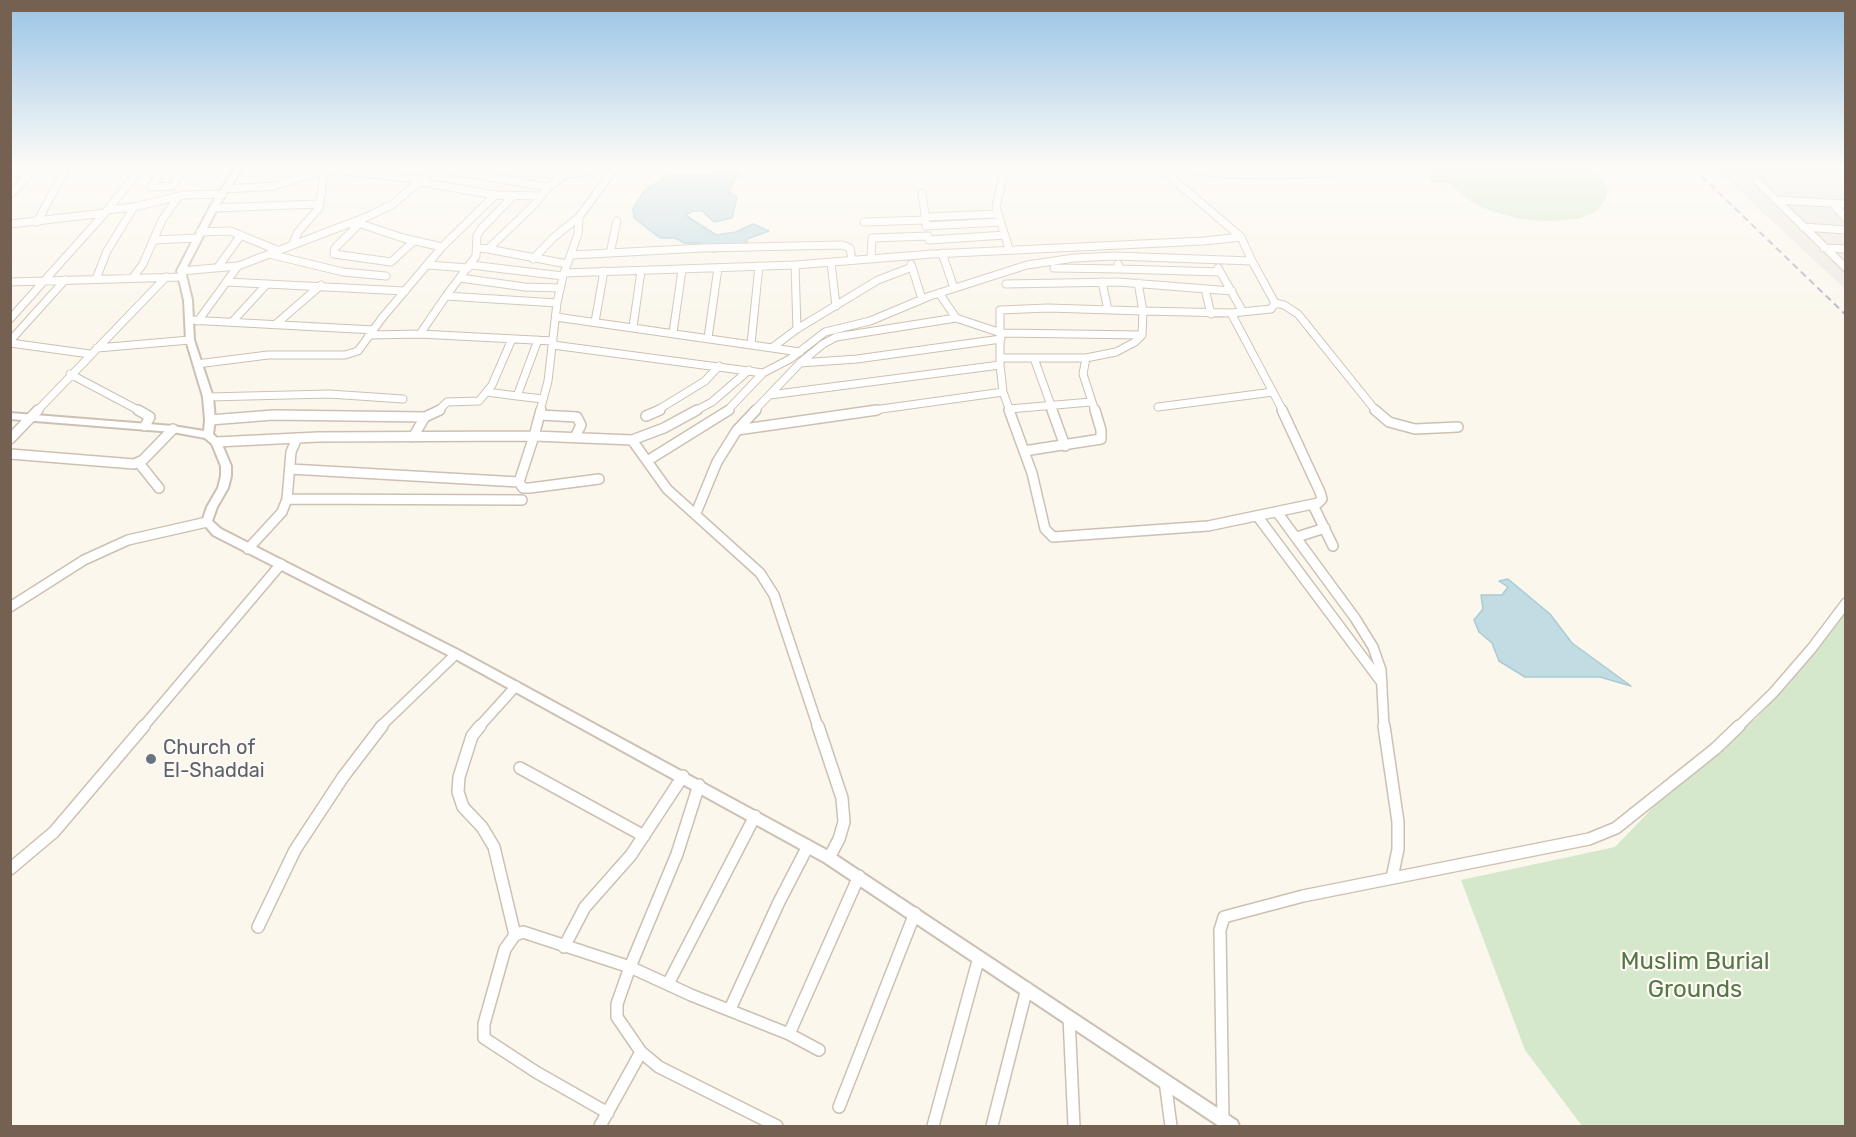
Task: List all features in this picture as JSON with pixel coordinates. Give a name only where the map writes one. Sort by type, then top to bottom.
[{"type":"street","points":[[10,224],[43,221]]},
{"type":"street","points":[[10,319],[97,221]]},
{"type":"street","points":[[96,279],[107,250],[125,221]]},
{"type":"street","points":[[134,276],[162,221]]},
{"type":"street","points":[[207,221],[182,274],[193,321],[190,340],[207,397],[212,439],[226,466],[226,476],[207,522]]},
{"type":"street","points":[[292,245],[298,232],[308,221]]},
{"type":"street","points":[[10,282],[166,276],[238,266],[361,221]]},
{"type":"street","points":[[197,364],[286,354],[345,355],[358,351],[442,247],[468,221]]},
{"type":"street","points":[[420,334],[469,266],[478,248],[476,241],[481,229],[489,221]]},
{"type":"street","points":[[488,249],[517,221]]},
{"type":"street","points":[[533,259],[553,238],[574,221]]},
{"type":"street","points":[[519,482],[548,381],[557,303],[563,275],[572,255],[578,221]]},
{"type":"street","points":[[610,253],[617,221]]},
{"type":"street","points":[[864,222],[921,221]]},
{"type":"street","points":[[925,221],[933,254]]},
{"type":"street","points":[[930,221],[1000,222],[1009,249]]},
{"type":"street","points":[[1223,221],[1241,237],[1270,307]]},
{"type":"street","points":[[1797,221],[1845,267]]},
{"type":"street","points":[[357,223],[335,248],[334,254],[390,262],[414,241]]},
{"type":"street","points":[[357,223],[414,241],[442,247]]},
{"type":"street","points":[[1803,227],[1845,230]]},
{"type":"street","points":[[154,240],[230,231],[277,250]]},
{"type":"street","points":[[218,267],[241,235]]},
{"type":"street","points":[[871,258],[872,238],[1005,235]]},
{"type":"street","points":[[428,265],[469,266],[563,275],[604,271],[795,265],[909,255],[1204,241],[1241,237]]},
{"type":"street","points":[[572,255],[842,245],[850,248],[852,260]]},
{"type":"street","points":[[478,248],[567,264]]},
{"type":"street","points":[[1824,248],[1845,249]]},
{"type":"street","points":[[942,253],[954,288]]},
{"type":"street","points":[[268,254],[342,272],[386,276]]},
{"type":"street","points":[[909,255],[922,299]]},
{"type":"street","points":[[646,461],[731,409],[763,373],[790,359],[834,328],[870,321],[954,288],[1027,265],[1074,258],[1115,256],[1252,261]]},
{"type":"street","points":[[1115,256],[1120,269]]},
{"type":"street","points":[[1213,261],[1243,312]]},
{"type":"street","points":[[831,262],[836,306]]},
{"type":"street","points":[[795,265],[797,329]]},
{"type":"street","points":[[193,321],[238,266]]},
{"type":"street","points":[[751,344],[759,266]]},
{"type":"street","points":[[773,347],[797,329],[892,272],[912,267]]},
{"type":"street","points":[[708,338],[718,268]]},
{"type":"street","points":[[1054,268],[1220,272]]},
{"type":"street","points":[[673,333],[682,270]]},
{"type":"street","points":[[1163,270],[1166,284]]},
{"type":"street","points":[[595,322],[604,271]]},
{"type":"street","points":[[633,327],[641,271]]},
{"type":"street","points":[[10,439],[166,276]]},
{"type":"street","points":[[460,278],[525,287],[560,288]]},
{"type":"street","points":[[10,342],[65,280]]},
{"type":"street","points":[[227,282],[405,291]]},
{"type":"street","points":[[1006,284],[1030,282],[1138,283],[1232,291]]},
{"type":"street","points":[[1102,282],[1108,310]]},
{"type":"street","points":[[771,395],[1000,362],[1034,358],[1086,358],[1116,352],[1135,342],[1142,335],[1143,311],[1138,283]]},
{"type":"street","points":[[231,322],[266,285]]},
{"type":"street","points":[[276,324],[321,285]]},
{"type":"street","points":[[1205,289],[1211,314]]},
{"type":"street","points":[[939,293],[956,318]]},
{"type":"street","points":[[446,296],[557,303]]},
{"type":"street","points":[[1231,313],[1273,392],[1321,501],[1313,505],[1258,517],[1169,531],[1053,537],[1045,529],[1024,451],[1003,392],[998,312],[1004,309],[1211,314],[1243,312],[1284,305],[1298,314],[1379,415],[1389,422],[1415,429],[1458,427]]},
{"type":"street","points":[[556,317],[810,354]]},
{"type":"street","points":[[696,513],[717,462],[737,430],[800,363],[836,337],[956,318],[1001,336]]},
{"type":"street","points":[[193,321],[276,324],[373,333],[538,340],[763,373]]},
{"type":"street","points":[[800,363],[857,359],[1001,336],[1142,335]]},
{"type":"street","points":[[210,420],[273,415],[425,417],[438,412],[450,401],[479,401],[487,392],[512,339]]},
{"type":"street","points":[[97,348],[190,340]]},
{"type":"street","points":[[517,396],[538,340]]},
{"type":"street","points":[[10,342],[90,354]]},
{"type":"street","points":[[1034,358],[1065,446]]},
{"type":"street","points":[[1024,451],[1101,439],[1101,430],[1083,374],[1086,358]]},
{"type":"street","points":[[646,416],[705,381],[719,366]]},
{"type":"street","points":[[632,440],[664,429],[712,402],[749,370]]},
{"type":"street","points":[[70,375],[150,417],[145,426]]},
{"type":"street","points":[[487,392],[543,399]]},
{"type":"street","points":[[737,430],[1003,392]]},
{"type":"street","points":[[1158,407],[1273,392]]},
{"type":"street","points":[[207,397],[329,394],[403,399]]},
{"type":"street","points":[[1009,409],[1091,402]]},
{"type":"street","points":[[540,415],[577,417],[581,425],[576,435]]},
{"type":"street","points":[[10,416],[173,429],[212,439],[576,435],[622,436],[632,440],[667,489],[760,573],[774,595],[842,798],[844,822],[839,839],[829,858]]},
{"type":"street","points":[[413,437],[425,417]]},
{"type":"street","points":[[10,454],[138,463],[173,429]]},
{"type":"street","points":[[248,549],[282,512],[287,500],[291,452],[297,438]]},
{"type":"street","points":[[138,463],[159,488]]},
{"type":"street","points":[[290,469],[519,482]]},
{"type":"street","points":[[519,482],[523,488],[530,488],[599,479]]},
{"type":"street","points":[[287,500],[522,500]]},
{"type":"street","points":[[1313,505],[1333,546]]},
{"type":"street","points":[[1277,512],[1361,627],[1378,659],[1383,685],[1384,732],[1398,822],[1398,849],[1392,878]]},
{"type":"street","points":[[1258,517],[1383,685]]},
{"type":"street","points":[[207,522],[217,532],[248,549],[456,654],[683,776],[829,858],[1228,1123]]},
{"type":"street","points":[[10,607],[84,560],[128,540],[207,522]]},
{"type":"street","points":[[1297,537],[1325,528]]},
{"type":"street","points":[[10,869],[54,832],[281,564]]},
{"type":"street","points":[[1228,1123],[1220,930],[1224,917],[1302,896],[1589,839],[1616,828],[1715,749],[1774,692],[1812,648],[1845,603]]},
{"type":"street","points":[[258,927],[295,850],[348,770],[377,731],[456,654]]},
{"type":"street","points":[[515,934],[494,847],[482,827],[463,807],[458,792],[459,777],[472,736],[490,712],[516,686]]},
{"type":"street","points":[[520,768],[644,836]]},
{"type":"street","points":[[564,947],[585,907],[631,855],[683,776]]},
{"type":"street","points":[[699,785],[677,854],[630,967],[617,1004],[617,1017],[642,1052],[659,1067],[777,1126]]},
{"type":"street","points":[[668,984],[755,816]]},
{"type":"street","points":[[730,1009],[808,846]]},
{"type":"street","points":[[789,1034],[859,876]]},
{"type":"street","points":[[839,1107],[915,913]]},
{"type":"street","points":[[608,1113],[536,1072],[484,1038],[484,1024],[505,949],[515,934],[523,932],[533,934],[564,947],[630,967],[789,1034],[819,1050]]},
{"type":"street","points":[[933,1126],[979,957]]},
{"type":"street","points":[[992,1126],[1027,988]]},
{"type":"street","points":[[1069,1017],[1074,1126]]},
{"type":"street","points":[[600,1126],[642,1052]]},
{"type":"street","points":[[1165,1081],[1171,1126]]},
{"type":"shaded area","points":[[1772,221],[1845,221],[1845,289]]},
{"type":"green space","name":"Muslim Burial Grounds","points":[[1845,611],[1845,1126],[1582,1126],[1525,1050],[1461,880],[1615,847],[1694,765],[1734,731],[1756,719]]},
{"type":"water","points":[[638,221],[694,221],[716,235],[736,232],[753,224],[769,231],[747,239],[746,245],[738,249],[712,252],[699,243],[684,243],[675,238],[660,238]]},
{"type":"water","points":[[1508,579],[1550,614],[1572,643],[1631,686],[1600,677],[1525,677],[1499,661],[1492,643],[1479,632],[1474,620],[1483,609],[1481,595],[1502,595],[1508,587],[1499,581]]},
{"type":"railway","points":[[1748,221],[1846,315]]},
{"type":"place","name":"Church of El-Shaddai","points":[[151,759]]}]
